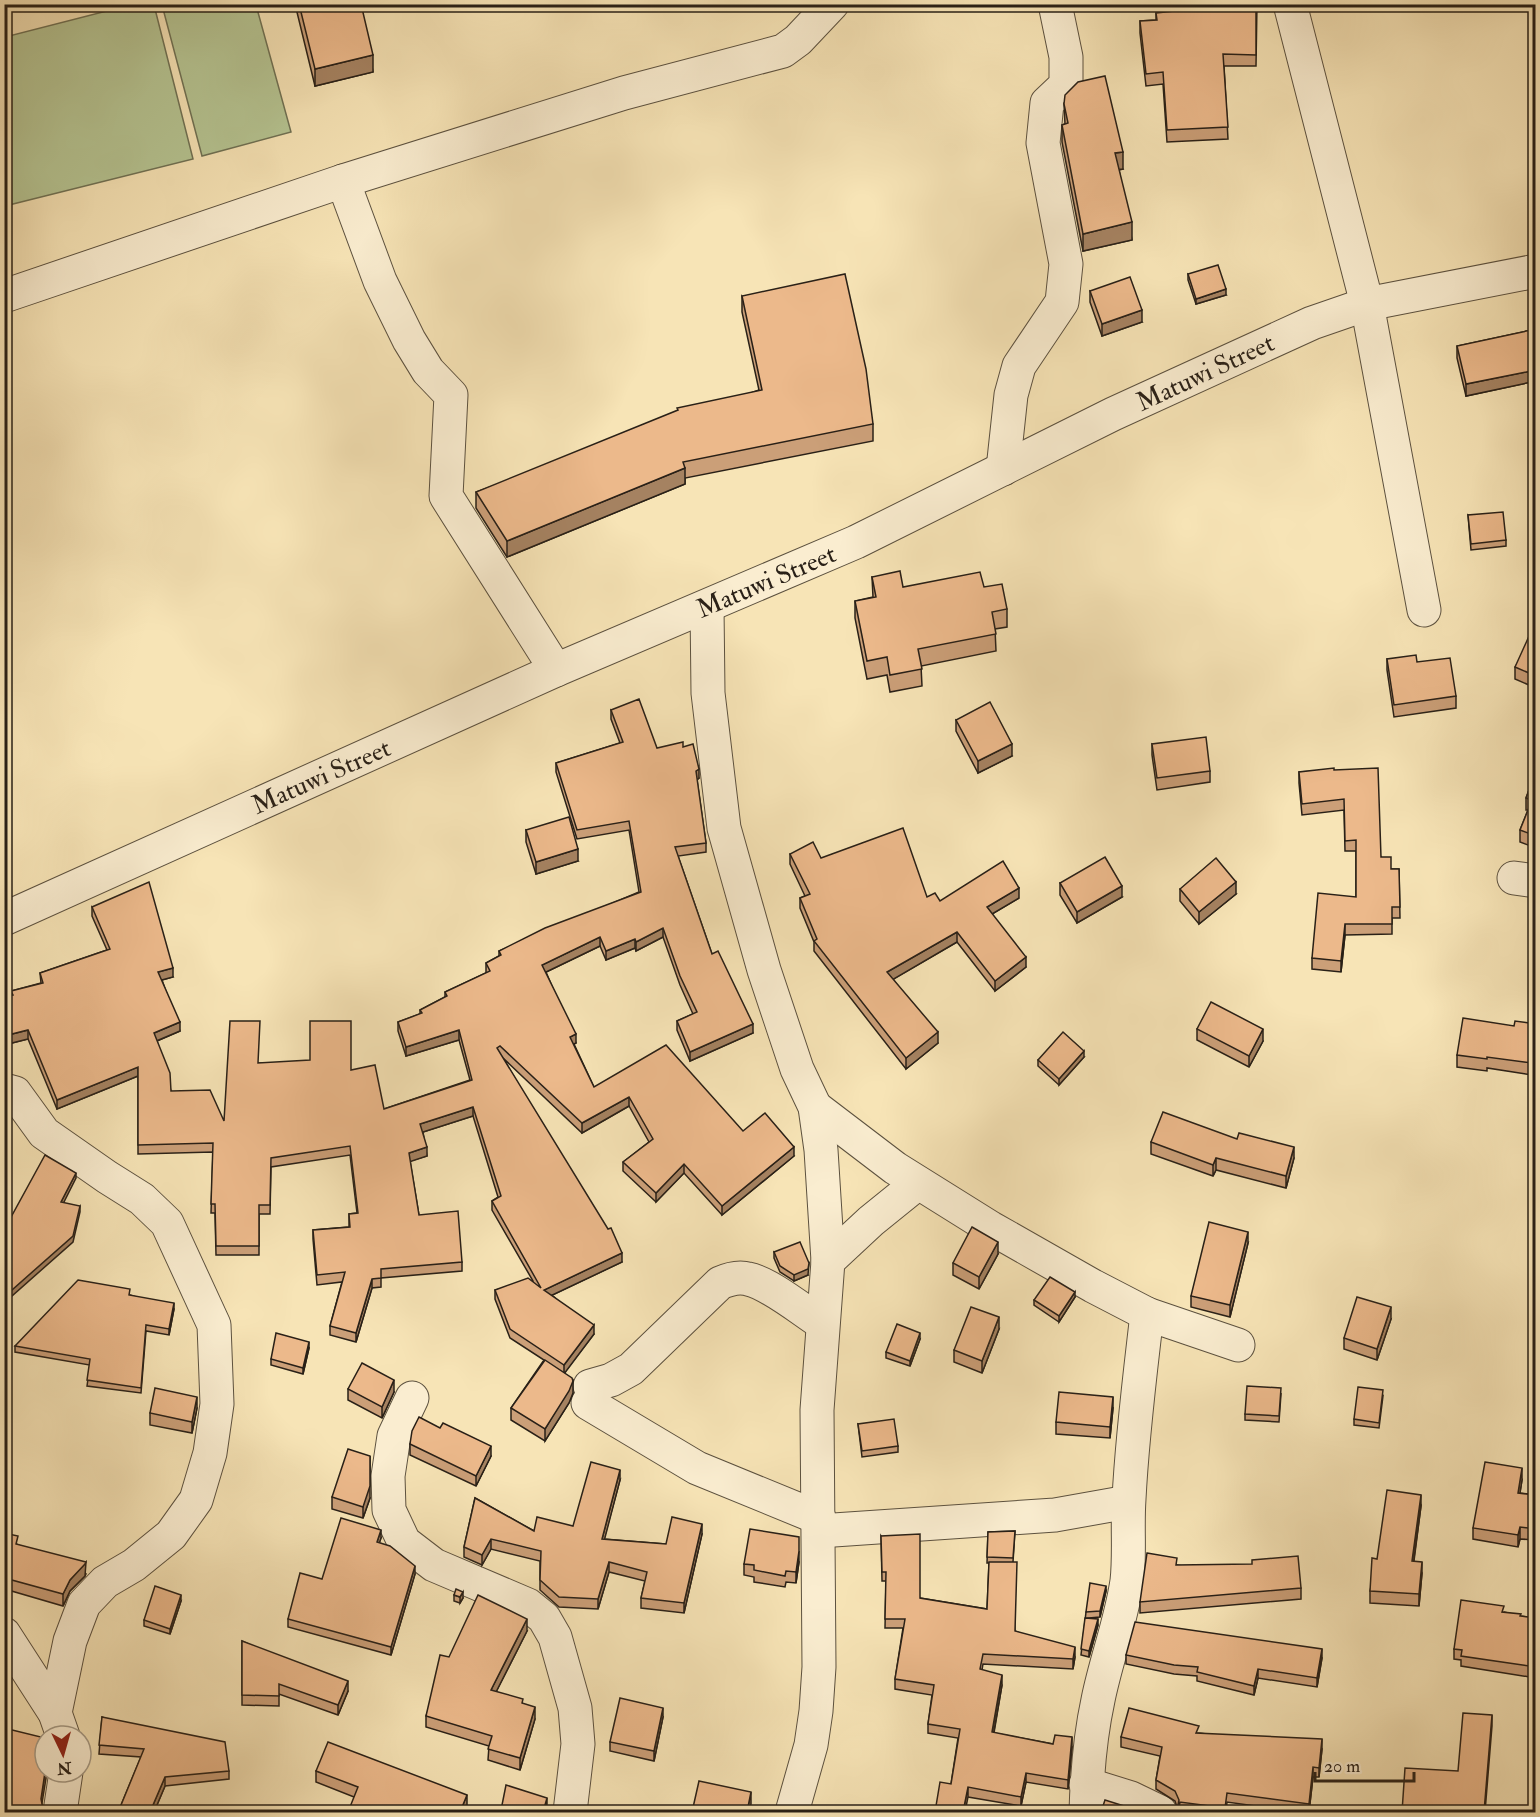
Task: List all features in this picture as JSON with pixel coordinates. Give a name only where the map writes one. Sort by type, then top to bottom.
[{"type":"street","points":[[4,296],[343,181],[624,93],[783,51],[798,40],[832,4]]},
{"type":"street","points":[[1003,469],[1011,395],[1019,366],[1062,302],[1066,264],[1043,143],[1047,103],[1066,85],[1066,57],[1055,4]]},
{"type":"street","points":[[1290,4],[1367,304],[1424,610]]},
{"type":"street","points":[[343,181],[380,281],[409,340],[428,371],[451,395],[446,496],[556,670]]},
{"type":"street","name":"Matuwi Street","points":[[4,919],[556,670],[856,542],[1113,414],[1312,323],[1367,304],[1536,271]]},
{"type":"street","points":[[707,607],[708,693],[724,828],[764,970],[797,1069],[815,1107],[821,1150],[828,1261],[817,1410],[819,1667],[811,1745],[792,1812]]},
{"type":"street","points":[[4,1090],[15,1093],[44,1133],[106,1177],[142,1199],[166,1223],[214,1325],[217,1404],[210,1453],[196,1500],[171,1535],[134,1565],[105,1582],[84,1605],[70,1641],[59,1724]]},
{"type":"street","points":[[815,1107],[918,1183],[1094,1287],[1147,1314],[1238,1346]]},
{"type":"street","points":[[828,1261],[871,1221],[918,1183]]},
{"type":"street","points":[[822,1323],[763,1285],[748,1279],[734,1278],[720,1283],[631,1369],[589,1395],[697,1468],[819,1525],[1055,1515],[1128,1502]]},
{"type":"street","points":[[1147,1314],[1128,1502],[1127,1578],[1122,1610],[1098,1698],[1086,1798],[1131,1798],[1160,1812]]},
{"type":"street","points":[[411,1398],[394,1436],[388,1476],[389,1510],[404,1542],[434,1564],[528,1605],[544,1618],[555,1637],[575,1708],[578,1744],[570,1812]]},
{"type":"street","points":[[4,1634],[59,1724]]},
{"type":"street","points":[[60,1812],[64,1784]]},
{"type":"green space","points":[[134,4],[154,5],[193,159],[5,206],[5,37]]},
{"type":"green space","points":[[162,5],[256,5],[291,132],[202,156]]},
{"type":"building","points":[[299,4],[361,4],[373,55],[315,69]]},
{"type":"building","points":[[1220,4],[1256,4],[1256,55],[1223,54],[1228,127],[1167,130],[1163,72],[1146,74],[1140,21],[1157,20],[1156,13],[1220,6]]},
{"type":"building","points":[[1105,76],[1123,152],[1115,153],[1132,222],[1083,234],[1062,125],[1068,123],[1064,104],[1065,95],[1078,82]]},
{"type":"building","points":[[1218,265],[1226,289],[1196,299],[1188,274]]},
{"type":"building","points":[[845,274],[866,369],[873,424],[683,462],[685,468],[507,541],[476,492],[678,410],[677,408],[762,390],[742,296]]},
{"type":"building","points":[[1130,277],[1142,310],[1102,324],[1090,291]]},
{"type":"building","points":[[1536,329],[1536,370],[1466,384],[1457,346]]},
{"type":"building","points":[[1503,512],[1506,540],[1471,544],[1468,515]]},
{"type":"building","points":[[900,571],[903,587],[980,572],[984,587],[1002,584],[1007,609],[992,612],[996,634],[918,649],[922,669],[890,675],[887,657],[867,661],[855,601],[876,597],[872,577]]},
{"type":"building","points":[[1530,634],[1536,636],[1536,676],[1515,667]]},
{"type":"building","points":[[1416,655],[1417,662],[1450,658],[1456,696],[1394,705],[1387,659]]},
{"type":"building","points":[[639,699],[657,748],[683,742],[683,747],[693,744],[699,769],[696,771],[706,843],[675,847],[712,954],[718,951],[753,1024],[690,1052],[677,1021],[697,1012],[680,976],[663,928],[636,942],[635,939],[606,951],[600,937],[542,965],[576,1034],[570,1037],[594,1087],[666,1045],[743,1131],[765,1113],[794,1147],[722,1206],[684,1164],[656,1193],[623,1162],[653,1139],[629,1097],[582,1123],[500,1046],[497,1048],[608,1229],[611,1228],[622,1253],[544,1290],[594,1325],[564,1365],[510,1329],[495,1290],[528,1278],[541,1288],[492,1201],[501,1196],[473,1107],[420,1124],[427,1147],[409,1153],[419,1215],[458,1211],[462,1262],[381,1269],[381,1278],[372,1279],[356,1333],[330,1326],[345,1272],[317,1275],[313,1230],[350,1227],[349,1214],[358,1213],[350,1146],[271,1158],[270,1205],[259,1205],[259,1246],[216,1246],[215,1204],[211,1204],[213,1143],[138,1145],[138,1067],[57,1100],[28,1030],[4,1036],[4,997],[13,995],[11,991],[43,983],[40,973],[110,949],[92,907],[149,882],[173,968],[158,972],[180,1022],[154,1033],[170,1073],[171,1091],[210,1090],[224,1121],[230,1021],[260,1021],[258,1063],[310,1060],[310,1021],[351,1021],[351,1070],[375,1065],[384,1109],[472,1080],[459,1030],[406,1047],[398,1022],[422,1013],[420,1010],[447,996],[445,992],[490,971],[486,963],[501,955],[499,951],[545,928],[641,892],[629,821],[577,830],[556,763],[623,742],[611,710]]},
{"type":"building","points":[[990,702],[1012,744],[978,761],[956,720]]},
{"type":"building","points":[[1206,737],[1210,771],[1157,778],[1152,744]]},
{"type":"building","points":[[1334,768],[1334,770],[1378,768],[1381,857],[1391,857],[1391,869],[1399,869],[1400,907],[1392,907],[1392,924],[1345,924],[1341,961],[1312,958],[1318,893],[1356,897],[1356,840],[1345,841],[1344,799],[1302,804],[1299,772]]},
{"type":"building","points":[[1535,774],[1536,836],[1520,830],[1532,800],[1526,798]]},
{"type":"building","points":[[569,817],[578,849],[536,862],[526,830]]},
{"type":"building","points":[[903,828],[927,897],[935,893],[940,901],[1003,861],[1019,888],[987,907],[1026,957],[995,981],[957,932],[887,972],[938,1032],[906,1058],[814,941],[817,939],[800,898],[810,894],[790,854],[813,842],[821,858]]},
{"type":"building","points":[[1105,857],[1122,886],[1077,912],[1060,883]]},
{"type":"building","points":[[1216,858],[1236,882],[1199,912],[1180,889]]},
{"type":"building","points":[[1211,1002],[1263,1029],[1249,1056],[1197,1029]]},
{"type":"building","points":[[1463,1018],[1514,1026],[1515,1021],[1536,1024],[1536,1056],[1533,1055],[1532,1063],[1457,1055]]},
{"type":"building","points":[[1063,1032],[1084,1051],[1059,1079],[1038,1060]]},
{"type":"building","points":[[4,1099],[10,1106],[7,1118],[4,1119]]},
{"type":"building","points":[[1163,1112],[1237,1139],[1239,1133],[1294,1147],[1286,1176],[1216,1158],[1213,1165],[1151,1142]]},
{"type":"building","points":[[45,1155],[76,1173],[61,1202],[80,1206],[73,1236],[4,1297],[4,1230]]},
{"type":"building","points":[[1209,1222],[1248,1232],[1230,1305],[1191,1296]]},
{"type":"building","points":[[972,1227],[998,1242],[979,1277],[953,1263]]},
{"type":"building","points":[[800,1242],[809,1263],[808,1269],[794,1275],[780,1266],[774,1252]]},
{"type":"building","points":[[1050,1277],[1075,1292],[1059,1316],[1034,1300]]},
{"type":"building","points":[[78,1280],[130,1289],[129,1295],[174,1303],[169,1329],[146,1325],[141,1388],[87,1380],[90,1359],[15,1346]]},
{"type":"building","points":[[1357,1297],[1391,1307],[1377,1349],[1344,1338]]},
{"type":"building","points":[[971,1307],[999,1317],[982,1361],[954,1350]]},
{"type":"building","points":[[897,1324],[920,1333],[910,1361],[886,1352]]},
{"type":"building","points":[[276,1333],[309,1342],[303,1368],[271,1359]]},
{"type":"building","points":[[545,1360],[572,1378],[573,1381],[545,1429],[511,1408]]},
{"type":"building","points":[[362,1363],[394,1380],[382,1407],[348,1389]]},
{"type":"building","points":[[1247,1386],[1281,1388],[1279,1416],[1245,1414]]},
{"type":"building","points":[[1358,1387],[1383,1390],[1379,1423],[1354,1419]]},
{"type":"building","points":[[155,1388],[197,1397],[192,1422],[150,1413]]},
{"type":"building","points":[[1059,1392],[1113,1397],[1110,1427],[1056,1422]]},
{"type":"building","points":[[419,1417],[440,1428],[443,1423],[491,1446],[476,1476],[410,1444],[412,1431]]},
{"type":"building","points":[[894,1419],[898,1446],[862,1451],[858,1424]]},
{"type":"building","points":[[348,1449],[370,1456],[370,1486],[363,1507],[332,1497]]},
{"type":"building","points":[[591,1462],[620,1470],[602,1539],[666,1544],[672,1517],[702,1524],[684,1603],[641,1598],[647,1572],[609,1562],[598,1599],[559,1597],[540,1580],[541,1551],[491,1539],[482,1555],[464,1547],[475,1498],[534,1531],[537,1517],[573,1526]]},
{"type":"building","points":[[1485,1462],[1522,1468],[1518,1493],[1536,1495],[1536,1529],[1520,1527],[1518,1535],[1473,1528]]},
{"type":"building","points":[[1387,1490],[1421,1495],[1412,1561],[1422,1562],[1419,1594],[1370,1591],[1372,1558],[1377,1559]]},
{"type":"building","points":[[341,1518],[381,1530],[377,1542],[390,1546],[415,1566],[391,1647],[288,1619],[300,1573],[322,1579]]},
{"type":"building","points":[[750,1529],[799,1537],[796,1572],[786,1571],[785,1576],[754,1570],[754,1565],[744,1564]]},
{"type":"building","points":[[1015,1531],[1013,1558],[987,1557],[988,1532]]},
{"type":"building","points":[[4,1533],[18,1536],[16,1544],[86,1562],[70,1580],[63,1594],[8,1579],[7,1582],[4,1581]]},
{"type":"building","points":[[920,1534],[920,1598],[987,1609],[989,1562],[1017,1562],[1015,1631],[1075,1647],[1073,1659],[983,1654],[980,1669],[1002,1675],[992,1732],[1053,1744],[1055,1735],[1072,1737],[1068,1780],[1026,1773],[1021,1797],[968,1787],[963,1812],[935,1812],[940,1782],[951,1784],[960,1729],[928,1724],[934,1685],[895,1679],[905,1619],[885,1619],[886,1572],[882,1572],[881,1536]]},
{"type":"building","points":[[1147,1553],[1177,1558],[1176,1565],[1252,1564],[1252,1560],[1298,1556],[1301,1588],[1140,1602]]},
{"type":"building","points":[[1090,1583],[1106,1586],[1100,1611],[1086,1612]]},
{"type":"building","points":[[155,1586],[181,1595],[170,1629],[144,1620]]},
{"type":"building","points":[[456,1589],[463,1592],[460,1597],[454,1595]]},
{"type":"building","points":[[478,1595],[527,1619],[491,1690],[523,1699],[522,1703],[535,1707],[520,1758],[488,1749],[492,1736],[426,1716],[440,1655],[449,1657]]},
{"type":"building","points":[[1461,1600],[1504,1606],[1502,1612],[1536,1618],[1536,1667],[1461,1656],[1462,1650],[1454,1649]]},
{"type":"building","points":[[1085,1618],[1098,1619],[1089,1651],[1081,1649]]},
{"type":"building","points":[[1135,1622],[1322,1649],[1317,1678],[1258,1669],[1254,1686],[1197,1672],[1198,1667],[1174,1665],[1126,1655]]},
{"type":"building","points":[[242,1641],[348,1681],[338,1705],[279,1684],[279,1696],[242,1695]]},
{"type":"building","points":[[4,1659],[8,1664],[4,1692]]},
{"type":"building","points":[[620,1698],[663,1708],[654,1751],[610,1742]]},
{"type":"building","points":[[1129,1708],[1199,1726],[1196,1733],[1322,1739],[1319,1768],[1313,1767],[1309,1804],[1227,1793],[1225,1808],[1180,1802],[1178,1812],[1175,1812],[1179,1800],[1175,1791],[1156,1780],[1162,1747],[1121,1737]]},
{"type":"building","points":[[1463,1713],[1492,1715],[1484,1812],[1402,1812],[1405,1768],[1458,1771]]},
{"type":"building","points":[[102,1717],[225,1742],[229,1771],[165,1777],[150,1812],[119,1810],[144,1749],[99,1745]]},
{"type":"building","points":[[4,1728],[33,1735],[33,1784],[43,1784],[41,1799],[46,1812],[4,1812]]},
{"type":"building","points":[[328,1742],[467,1795],[460,1812],[348,1812],[358,1787],[316,1771]]},
{"type":"building","points":[[699,1781],[751,1792],[747,1812],[692,1812]]},
{"type":"building","points":[[506,1785],[547,1798],[543,1812],[501,1810]]},
{"type":"building","points":[[1105,1800],[1124,1806],[1138,1812],[1101,1812]]}]
